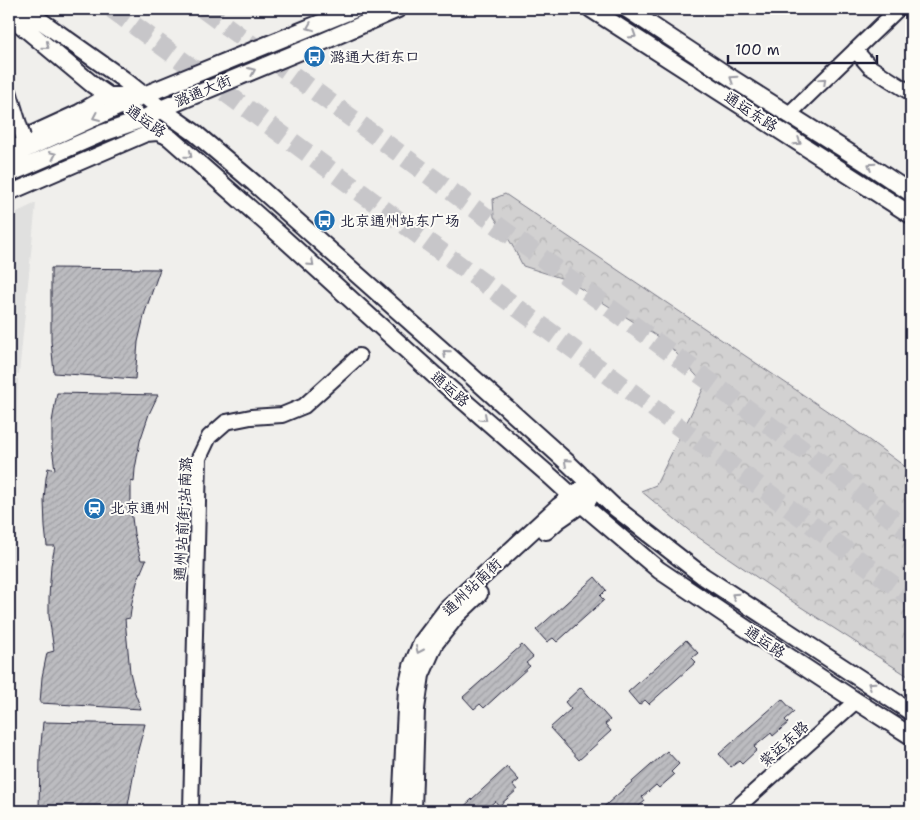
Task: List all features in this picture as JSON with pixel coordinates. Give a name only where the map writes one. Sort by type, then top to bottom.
[{"type":"main road","name":"通运路","points":[[24,9],[195,133],[276,202],[458,364],[614,506],[703,576],[911,712]]},
{"type":"main road","name":"潞通大街","points":[[9,156],[144,95],[355,9]]},
{"type":"main road","name":"潞通大街","points":[[9,174],[398,9]]},
{"type":"main road","name":"通运东路","points":[[591,9],[911,215]]},
{"type":"main road","name":"通运东路","points":[[626,9],[911,193]]},
{"type":"main road","name":"通运路","points":[[9,15],[93,85],[170,138],[287,241],[434,375],[659,570],[911,736]]},
{"type":"main road","name":"通州站南街","points":[[400,811],[407,688],[412,666],[422,642],[447,609],[594,487]]},
{"type":"main road","name":"通州站南街","points":[[412,811],[416,709],[421,675],[435,643],[458,615],[494,578],[557,521],[577,500]]},
{"type":"street","points":[[788,115],[898,9]]},
{"type":"street","points":[[855,50],[870,67],[911,93]]},
{"type":"street","points":[[9,91],[23,137]]},
{"type":"street","points":[[9,144],[79,112],[108,95],[144,95]]},
{"type":"street","points":[[9,193],[146,134],[157,134],[170,138]]},
{"type":"street","name":"通州站前街;站南潞","points":[[191,811],[199,458],[209,438],[226,422],[251,417],[282,415],[304,406],[359,356]]},
{"type":"street","name":"紫运东路","points":[[733,811],[856,701]]},
{"type":"shaded area","points":[[36,203],[19,374],[9,374],[9,216]]},
{"type":"shaded area","points":[[9,379],[18,379],[9,685]]},
{"type":"green space","points":[[505,194],[851,427],[911,471],[911,678],[790,600],[692,533],[641,491],[656,485],[705,385],[666,342],[567,280],[523,266],[494,217],[493,199]]},
{"type":"building","points":[[51,268],[160,269],[145,312],[138,342],[135,379],[54,373],[51,341]]},
{"type":"building","points":[[57,393],[158,395],[140,441],[134,482],[131,481],[131,509],[134,534],[141,560],[146,560],[138,579],[130,618],[125,619],[130,672],[141,709],[40,703],[42,677],[47,653],[54,651],[49,616],[49,598],[51,565],[55,546],[47,546],[44,500],[48,468],[55,470],[52,447],[52,422]]},
{"type":"building","points":[[595,577],[606,590],[600,596],[604,600],[557,642],[553,638],[547,642],[536,630]]},
{"type":"building","points":[[686,640],[698,653],[692,658],[696,662],[649,704],[645,700],[639,705],[628,692]]},
{"type":"building","points":[[522,645],[533,657],[526,663],[530,666],[484,708],[480,704],[474,709],[463,697]]},
{"type":"building","points":[[581,687],[610,720],[605,724],[611,731],[579,760],[550,728],[571,709],[565,702]]},
{"type":"building","points":[[782,699],[794,712],[785,720],[788,723],[773,736],[771,733],[754,747],[757,750],[742,764],[739,761],[731,767],[719,754]]},
{"type":"building","points":[[43,722],[145,724],[138,750],[127,811],[39,811],[40,755]]},
{"type":"building","points":[[667,751],[679,764],[671,772],[674,775],[659,788],[656,785],[642,797],[645,801],[633,811],[599,811]]},
{"type":"building","points":[[507,767],[519,780],[513,785],[517,790],[499,806],[495,801],[484,811],[459,811]]},
{"type":"tunnel","points":[[112,9],[911,598]]},
{"type":"tunnel","points":[[203,9],[829,469],[911,534]]},
{"type":"place","name":"潞通大街东口","points":[[314,57]]},
{"type":"place","name":"北京通州站东广场","points":[[324,221]]},
{"type":"place","name":"北京通州","points":[[94,508]]}]
